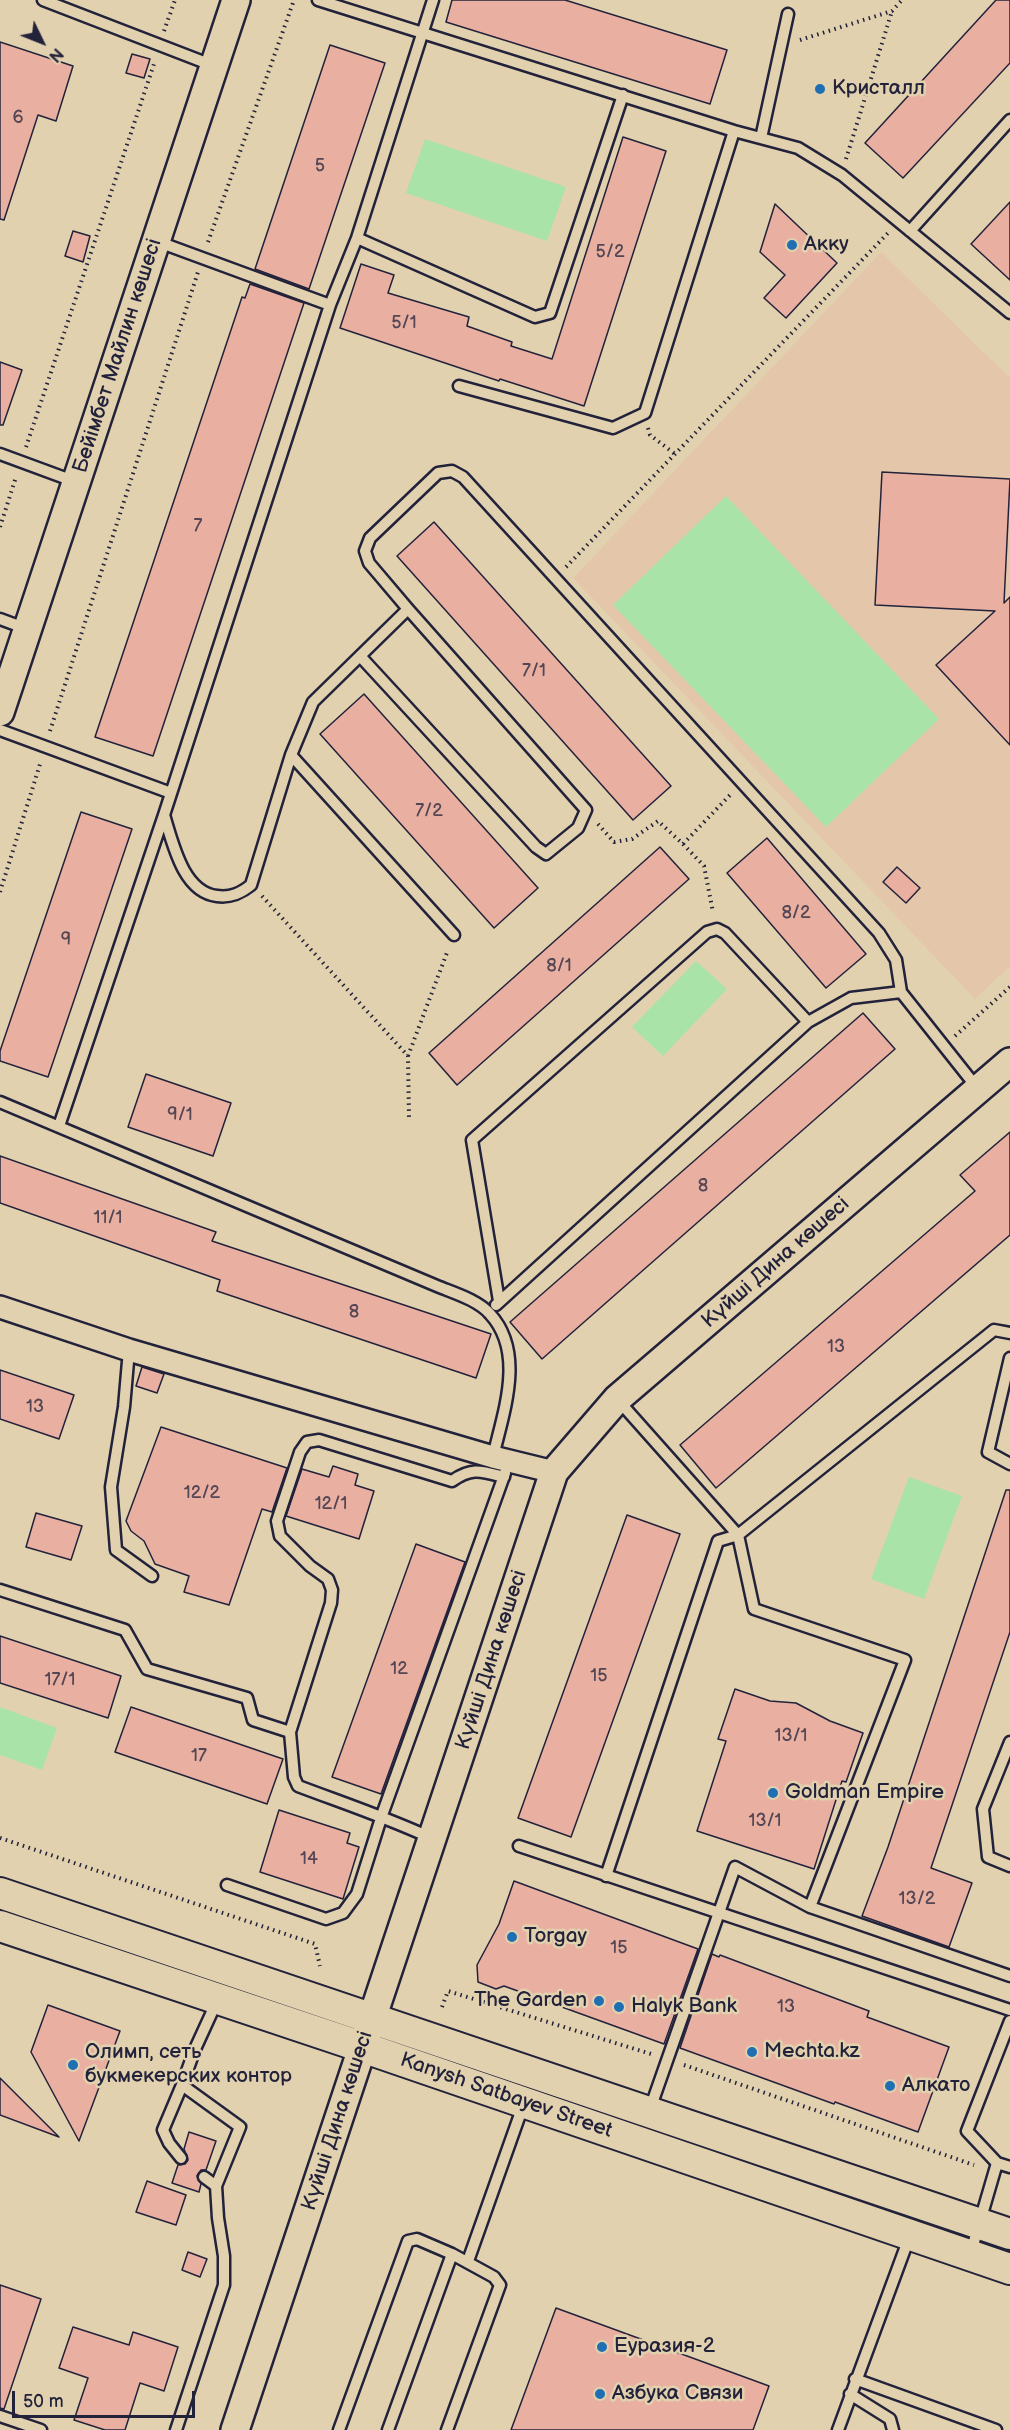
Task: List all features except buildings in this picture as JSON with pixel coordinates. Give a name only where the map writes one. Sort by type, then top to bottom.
[{"type":"main road","name":"Kanysh Satbayev Street","points":[[0,1893],[224,1985],[362,2047],[1010,2269]]},
{"type":"main road","name":"Kanysh Satbayev Street","points":[[0,1926],[224,1985],[372,2018],[1010,2234]]},
{"type":"street","name":"Бейімбет Майлин көшесі","points":[[0,712],[236,0]]},
{"type":"street","name":"Күйші Дина көшесі","points":[[235,2430],[554,1472],[617,1399],[1010,1062]]},
{"type":"street","points":[[0,1307],[129,1350],[502,1465],[554,1472]]},
{"type":"lane","points":[[43,0],[214,66]]},
{"type":"lane","points":[[318,0],[734,131],[798,148],[842,175],[1010,313]]},
{"type":"lane","points":[[59,1126],[164,815],[330,305],[357,238],[433,0]]},
{"type":"lane","points":[[761,138],[788,14]]},
{"type":"lane","points":[[357,238],[535,317],[550,313],[623,95]]},
{"type":"lane","points":[[910,231],[1010,120]]},
{"type":"lane","points":[[459,386],[612,428],[645,413],[734,131]]},
{"type":"lane","points":[[156,241],[330,305]]},
{"type":"lane","points":[[0,454],[76,482]]},
{"type":"lane","points":[[360,656],[536,847],[546,854],[578,828],[586,810],[369,563],[365,551],[370,538],[438,472],[452,471],[463,477],[879,933],[896,960],[901,992],[978,1090]]},
{"type":"lane","points":[[164,815],[176,851],[188,876],[198,890],[209,895],[224,897],[242,893],[251,885],[291,755],[313,702],[408,609]]},
{"type":"lane","points":[[0,620],[28,629]]},
{"type":"lane","points":[[0,730],[171,793]]},
{"type":"lane","points":[[291,755],[454,935]]},
{"type":"lane","points":[[499,1301],[472,1140],[707,932],[717,929],[725,933],[808,1022]]},
{"type":"lane","points":[[490,1314],[499,1301],[808,1022],[851,998],[901,992]]},
{"type":"lane","points":[[0,1102],[469,1300],[490,1314],[507,1344],[510,1380],[502,1465],[357,1894],[343,1913],[326,1919],[227,1885]]},
{"type":"lane","points":[[606,1876],[718,1541],[738,1534],[994,1330],[1010,1333]]},
{"type":"lane","points":[[129,1350],[124,1407],[111,1487],[116,1550],[152,1576]]},
{"type":"lane","points":[[1010,1358],[988,1452],[1010,1464]]},
{"type":"lane","points":[[617,1399],[738,1534],[754,1609],[906,1660],[810,1907]]},
{"type":"lane","points":[[432,1838],[382,1815],[298,1786],[294,1777],[290,1732],[331,1603],[332,1590],[328,1579],[310,1566],[280,1536],[277,1521],[300,1452],[307,1442],[319,1440],[452,1481],[464,1473],[502,1465]]},
{"type":"lane","points":[[0,1590],[125,1630],[147,1669],[247,1698],[253,1720],[290,1732]]},
{"type":"lane","points":[[1010,1743],[983,1809],[988,1857],[1010,1866]]},
{"type":"lane","points":[[519,1846],[1010,2010]]},
{"type":"lane","points":[[648,2112],[735,1867],[810,1907],[1010,1976]]},
{"type":"lane","points":[[181,2158],[169,2143],[163,2130],[195,2049],[224,1985]]},
{"type":"lane","points":[[995,2167],[967,2131],[1010,2021]]},
{"type":"lane","points":[[176,2430],[224,2285],[224,2256],[216,2186],[240,2127],[182,2085]]},
{"type":"lane","points":[[468,2261],[524,2103]]},
{"type":"lane","points":[[995,2167],[1010,2167]]},
{"type":"lane","points":[[970,2255],[995,2167]]},
{"type":"lane","points":[[204,2177],[216,2186]]},
{"type":"lane","points":[[838,2430],[910,2235]]},
{"type":"lane","points":[[339,2430],[408,2241],[417,2239],[468,2261],[494,2277],[500,2285],[447,2430]]},
{"type":"lane","points":[[388,2430],[452,2254]]},
{"type":"lane","points":[[855,2379],[996,2430]]},
{"type":"lane","points":[[850,2394],[890,2419],[893,2430]]},
{"type":"lane","points":[[0,2416],[41,2430]]},
{"type":"path","points":[[0,527],[175,0]]},
{"type":"path","points":[[0,892],[203,258],[294,0]]},
{"type":"path","points":[[842,175],[892,11],[902,0]]},
{"type":"path","points":[[782,46],[892,11]]},
{"type":"path","points":[[555,578],[899,222]]},
{"type":"path","points":[[645,413],[650,435],[675,454]]},
{"type":"path","points":[[682,844],[742,783]]},
{"type":"path","points":[[586,810],[614,842],[632,838],[658,821],[704,866],[717,929]]},
{"type":"path","points":[[251,885],[408,1056]]},
{"type":"path","points":[[409,1119],[408,1056],[454,935]]},
{"type":"path","points":[[944,1046],[1010,987]]},
{"type":"path","points":[[0,1838],[315,1944],[320,1966]]},
{"type":"path","points":[[442,2007],[448,1991],[668,2059],[995,2167]]},
{"type":"shaded area","points":[[881,252],[1010,378],[1010,966],[975,999],[573,578]]},
{"type":"green space","points":[[425,139],[566,187],[547,241],[406,193]]},
{"type":"green space","points":[[726,496],[939,719],[826,827],[613,605]]},
{"type":"green space","points":[[696,961],[727,989],[663,1056],[632,1027]]},
{"type":"green space","points":[[909,1477],[962,1496],[924,1599],[871,1579]]},
{"type":"green space","points":[[0,1707],[57,1728],[42,1770],[0,1755]]},
{"type":"place","name":"Кристалл","points":[[820,89]]},
{"type":"place","name":"Акку","points":[[792,245]]},
{"type":"place","name":"Goldman Empire","points":[[773,1793]]},
{"type":"place","name":"Torgay","points":[[512,1937]]},
{"type":"place","name":"The Garden","points":[[599,2001]]},
{"type":"place","name":"Halyk Bank","points":[[619,2007]]},
{"type":"place","name":"Mechta.kz","points":[[752,2052]]},
{"type":"place","name":"Олимп, сеть букмекерских контор","points":[[73,2065]]},
{"type":"place","name":"Алкато","points":[[890,2086]]},
{"type":"place","name":"Еуразия-2","points":[[602,2347]]},
{"type":"place","name":"Азбука Связи","points":[[600,2394]]}]
